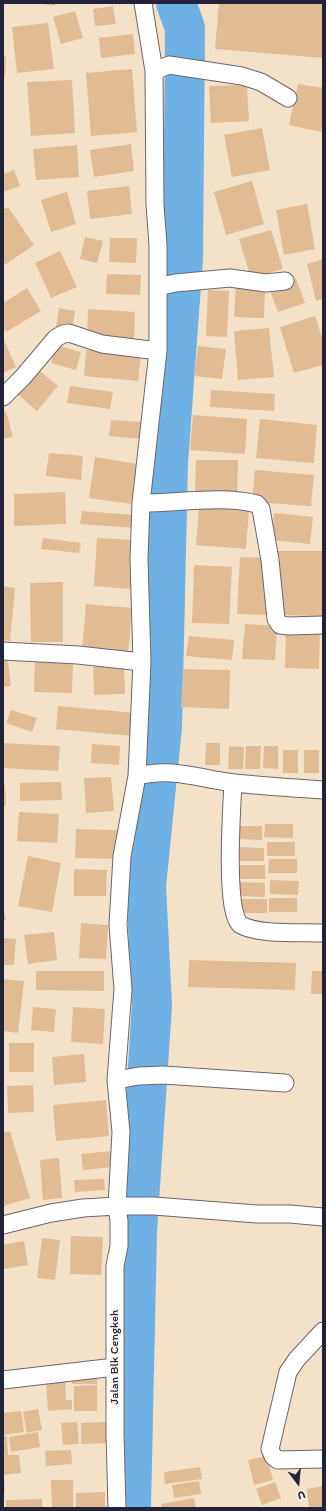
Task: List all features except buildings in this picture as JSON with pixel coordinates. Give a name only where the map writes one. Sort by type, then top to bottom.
[{"type":"street","name":"Jalan Blk Cengkeh","points":[[117,1508],[115,1480],[115,1266],[119,1246],[119,1221],[123,1206],[121,1132],[116,1080],[123,989],[118,925],[122,856],[141,775],[142,662],[139,559],[149,503],[158,351],[166,285],[158,245],[155,205],[162,68],[143,3]]},
{"type":"street","points":[[162,68],[242,76],[261,82],[288,98]]},
{"type":"street","points":[[166,285],[230,278],[266,283],[285,281]]},
{"type":"street","points":[[3,397],[23,377],[56,338],[63,334],[69,333],[102,344],[158,351]]},
{"type":"street","points":[[149,503],[181,500],[247,501],[257,504],[261,509],[270,560],[276,619],[280,625],[323,625]]},
{"type":"street","points":[[3,651],[78,655],[142,662]]},
{"type":"street","points":[[141,775],[172,772],[233,783],[323,790]]},
{"type":"street","points":[[233,783],[230,857],[232,906],[235,917],[240,925],[258,931],[323,933]]},
{"type":"street","points":[[116,1080],[139,1076],[163,1075],[285,1083]]},
{"type":"street","points":[[3,1225],[51,1213],[82,1208],[123,1206],[154,1206],[257,1214],[290,1214],[323,1217]]},
{"type":"street","points":[[323,1331],[297,1359],[288,1372],[270,1449],[273,1456],[278,1460],[323,1459]]},
{"type":"street","points":[[3,1380],[116,1367]]},
{"type":"waterway","points":[[131,1508],[137,1232],[152,1005],[146,886],[162,727],[168,463],[183,258],[185,28],[176,3]]}]
